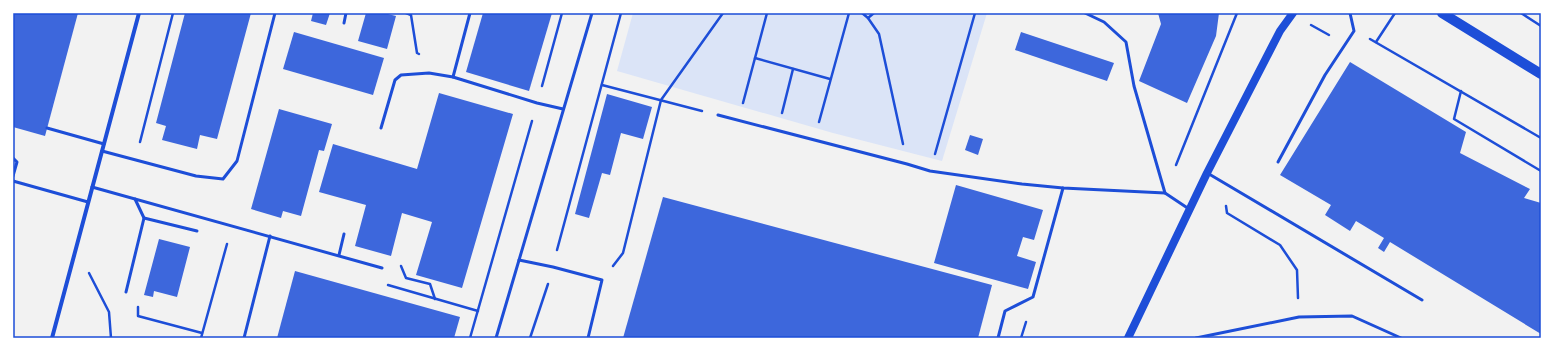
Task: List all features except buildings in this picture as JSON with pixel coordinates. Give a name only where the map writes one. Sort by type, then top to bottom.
[{"type":"main road","points":[[1442,13],[1541,74]]},
{"type":"main road","points":[[1128,338],[1207,173],[1280,31],[1292,14]]},
{"type":"street","points":[[52,338],[139,13]]},
{"type":"lane","points":[[102,151],[196,176],[222,179],[237,161],[275,13]]},
{"type":"lane","points":[[344,23],[346,13]]},
{"type":"lane","points":[[453,77],[470,13]]},
{"type":"lane","points":[[496,338],[592,13]]},
{"type":"lane","points":[[1085,13],[1104,22],[1126,42],[1134,86],[1165,193]]},
{"type":"lane","points":[[1278,162],[1325,75],[1354,31],[1350,13]]},
{"type":"lane","points":[[381,128],[395,80],[401,75],[429,73],[439,74],[537,103],[564,109]]},
{"type":"lane","points":[[718,115],[930,171],[979,179],[1063,188],[1165,193],[1189,209]]},
{"type":"lane","points":[[47,128],[104,144]]},
{"type":"lane","points":[[13,158],[17,162],[13,176]]},
{"type":"lane","points":[[1207,173],[1422,300]]},
{"type":"lane","points":[[13,181],[88,202]]},
{"type":"lane","points":[[92,187],[382,268]]},
{"type":"lane","points":[[998,338],[1005,311],[1033,297],[1063,188]]},
{"type":"lane","points":[[126,292],[144,218],[135,199]]},
{"type":"lane","points":[[144,218],[197,231]]},
{"type":"lane","points":[[339,255],[344,234]]},
{"type":"lane","points":[[244,338],[270,236]]},
{"type":"lane","points":[[519,260],[602,280],[588,338]]},
{"type":"lane","points":[[1196,338],[1300,316],[1352,316],[1401,338]]},
{"type":"path","points":[[406,13],[411,15],[418,53],[439,74]]},
{"type":"path","points":[[470,338],[562,13]]},
{"type":"path","points":[[530,338],[553,267],[621,13]]},
{"type":"path","points":[[602,280],[623,253],[661,100],[723,13]]},
{"type":"path","points":[[748,84],[767,13]]},
{"type":"path","points":[[823,106],[849,13]]},
{"type":"path","points":[[862,13],[868,18],[879,34],[908,164]]},
{"type":"path","points":[[868,18],[874,13]]},
{"type":"path","points":[[930,171],[975,13]]},
{"type":"path","points":[[1165,193],[1237,13]]},
{"type":"path","points":[[1376,42],[1395,13]]},
{"type":"path","points":[[1521,13],[1541,26]]},
{"type":"path","points":[[1292,14],[1336,38],[1354,31],[1376,42],[1541,138]]},
{"type":"path","points":[[755,58],[830,79]]},
{"type":"path","points":[[778,130],[793,69]]},
{"type":"path","points":[[602,84],[718,115]]},
{"type":"path","points":[[1461,91],[1454,119],[1541,171]]},
{"type":"path","points":[[1227,213],[1280,245],[1297,270],[1300,316]]},
{"type":"path","points":[[201,338],[225,253]]},
{"type":"path","points":[[382,268],[388,286],[478,311]]},
{"type":"path","points":[[89,272],[109,312],[111,338]]},
{"type":"path","points":[[126,292],[138,301],[138,316],[202,333]]},
{"type":"shaded area","points":[[633,13],[987,13],[942,161],[833,133],[617,71]]}]
